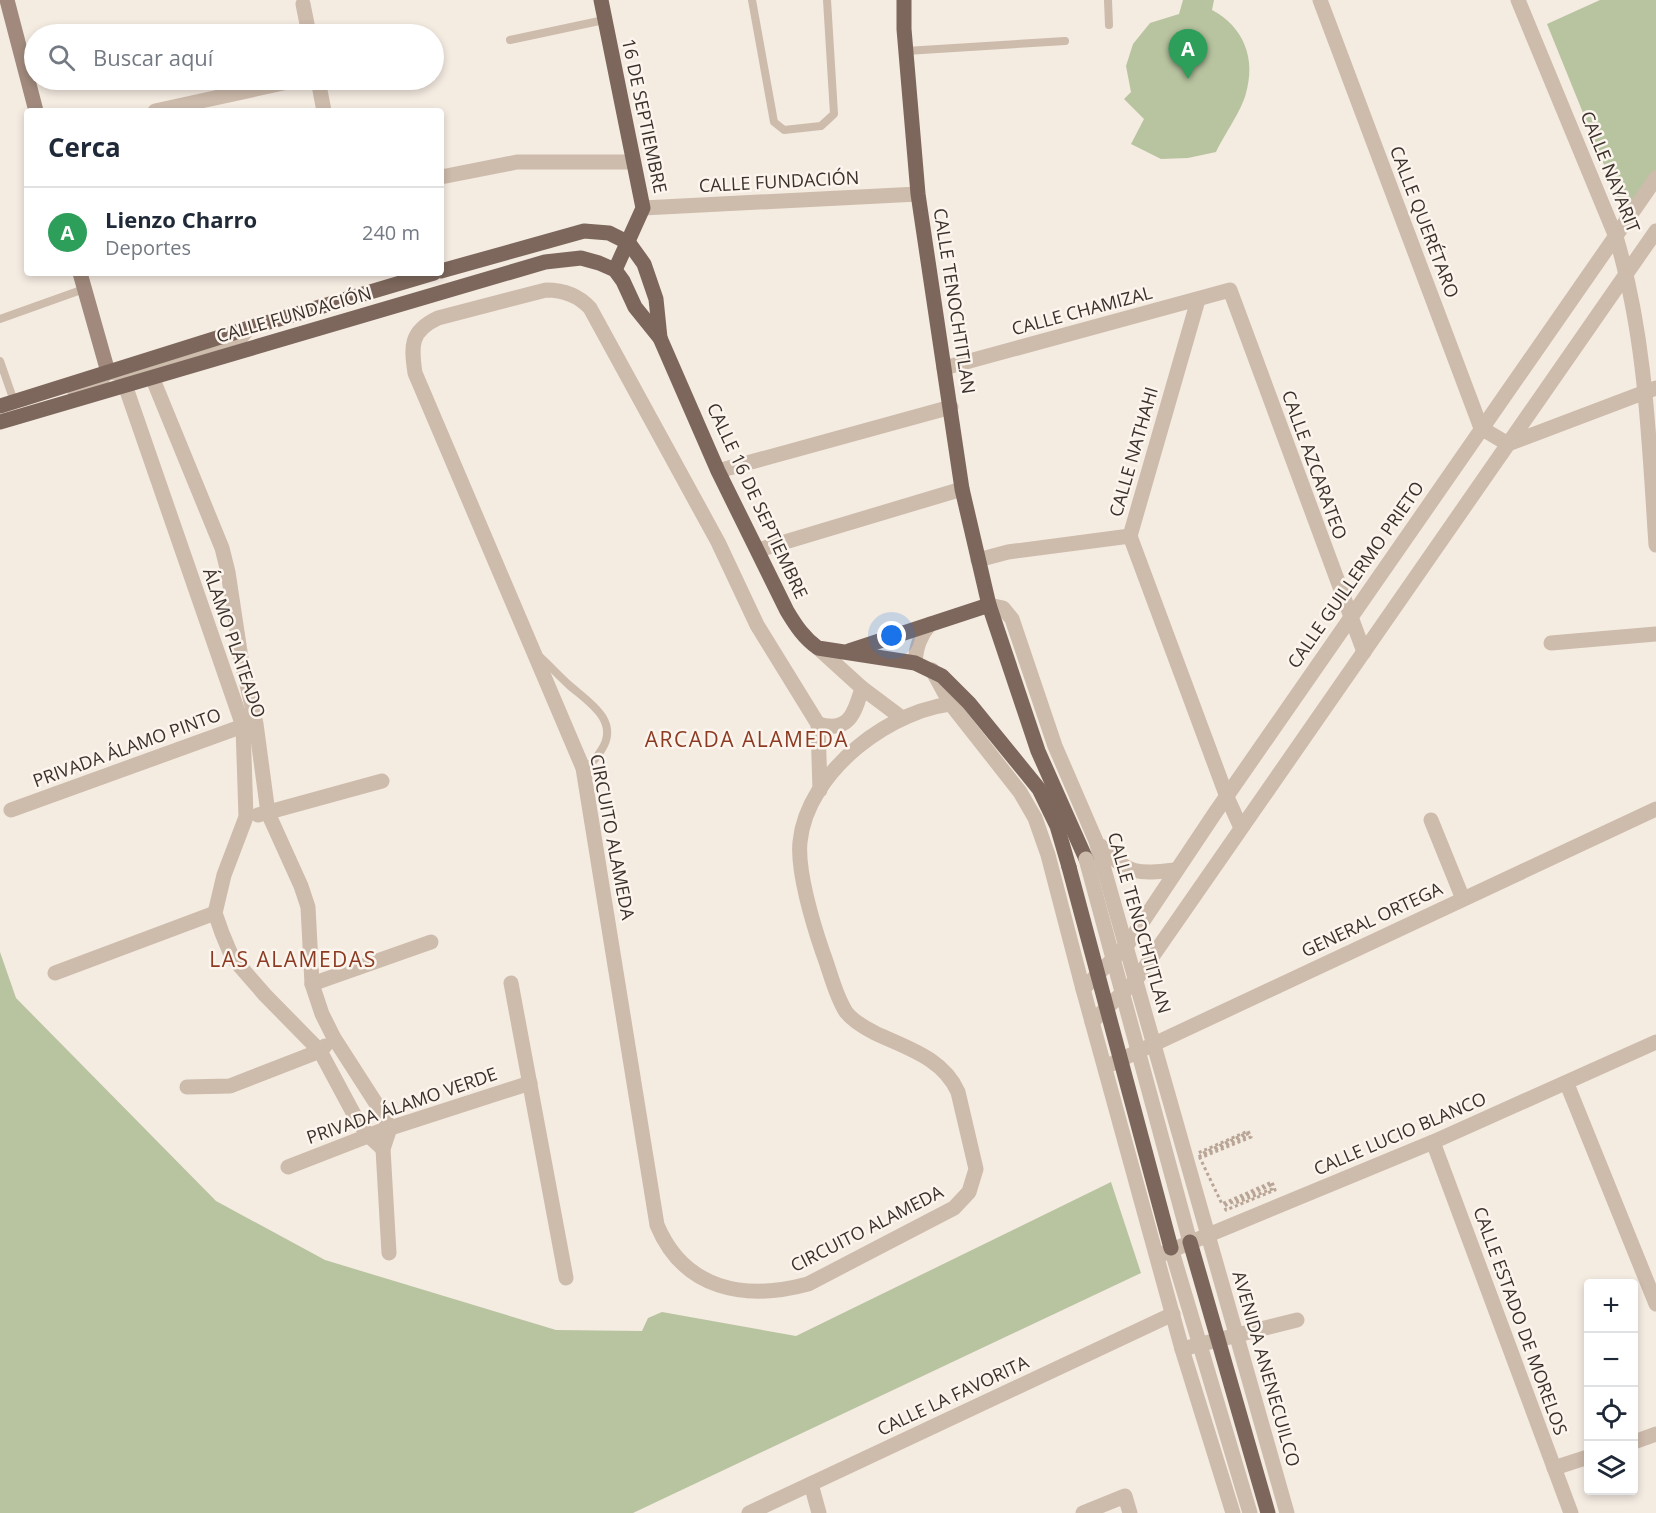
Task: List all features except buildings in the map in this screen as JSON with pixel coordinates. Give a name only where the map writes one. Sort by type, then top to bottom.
[{"type":"main road","points":[[7,0],[24,65]]},
{"type":"main road","name":"16 DE SEPTIEMBRE","points":[[601,0],[643,208],[615,270]]},
{"type":"main road","name":"CALLE TENOCHTITLAN","points":[[904,0],[918,194],[963,489],[978,560],[989,605],[1038,751],[1086,859]]},
{"type":"main road","points":[[31,90],[35,108]]},
{"type":"main road","points":[[444,270],[584,231],[609,233],[629,243],[644,264],[656,299],[660,338]]},
{"type":"main road","name":"CALLE FUNDACIÓN","points":[[0,422],[125,385],[147,375],[545,262],[581,258],[615,270]]},
{"type":"main road","points":[[615,270],[623,281],[635,307],[660,338]]},
{"type":"main road","points":[[81,276],[108,372]]},
{"type":"main road","name":"CALLE FUNDACIÓN","points":[[7,404],[424,276]]},
{"type":"main road","name":"CALLE 16 DE SEPTIEMBRE","points":[[660,338],[718,471],[787,611],[807,640],[818,648]]},
{"type":"main road","points":[[846,651],[989,605]]},
{"type":"main road","points":[[818,648],[915,663],[942,676],[969,703],[1039,789],[1057,826],[1069,867],[1171,1248]]},
{"type":"main road","name":"AVENIDA ANENECUILCO","points":[[1190,1242],[1268,1513]]},
{"type":"street","name":"CALLE QUERÉTARO","points":[[1320,0],[1481,428]]},
{"type":"street","name":"CALLE NAYARIT","points":[[1518,0],[1616,237],[1627,273],[1651,390],[1656,545]]},
{"type":"street","points":[[303,4],[307,24]]},
{"type":"street","points":[[169,108],[251,90]]},
{"type":"street","points":[[320,90],[323,108]]},
{"type":"street","points":[[444,176],[517,162],[633,162]]},
{"type":"street","name":"CALLE GUILLERMO PRIETO","points":[[1083,989],[1127,945],[1175,870],[1656,178]]},
{"type":"street","name":"CALLE FUNDACIÓN","points":[[643,208],[918,194]]},
{"type":"street","points":[[1092,1022],[1136,980],[1656,231]]},
{"type":"street","name":"CIRCUITO ALAMEDA","points":[[820,790],[818,724],[757,625],[718,542],[598,321],[580,298],[558,290],[531,293],[438,318],[427,324],[419,331],[413,343],[415,374],[583,768],[657,1225],[674,1256],[693,1274],[730,1288],[755,1292],[789,1289],[808,1284],[954,1208],[969,1192],[976,1169],[958,1092],[953,1080],[927,1057],[867,1029],[847,1013],[841,1003],[818,940],[799,856],[800,839],[806,815],[820,790],[841,761],[883,727],[902,718],[950,704],[969,703]]},
{"type":"street","name":"CALLE CHAMIZAL","points":[[944,368],[1230,290]]},
{"type":"street","name":"CALLE AZCARATEO","points":[[1230,290],[1364,652]]},
{"type":"street","name":"CALLE NATHAHI","points":[[978,560],[1008,552],[1131,536],[1198,300]]},
{"type":"street","points":[[27,414],[31,408],[94,387],[108,372],[147,375],[152,368],[238,341],[249,328]]},
{"type":"street","name":"ÁLAMO PLATEADO","points":[[147,375],[222,548],[228,572],[249,725],[268,813],[301,886],[308,908],[312,984],[322,1014],[334,1038],[390,1128]]},
{"type":"street","name":"ÁLAMO PLATEADO","points":[[125,385],[249,725],[246,817],[224,875],[215,913]]},
{"type":"street","points":[[1508,444],[1651,390]]},
{"type":"street","points":[[718,471],[951,407]]},
{"type":"street","points":[[1481,428],[1508,444]]},
{"type":"street","points":[[758,550],[963,489]]},
{"type":"street","points":[[1131,536],[1227,797],[1241,828]]},
{"type":"street","name":"CALLE TENOCHTITLAN","points":[[989,605],[1003,608],[1012,619],[1055,746],[1096,841],[1208,1236]]},
{"type":"street","points":[[915,663],[919,642],[923,632],[930,624]]},
{"type":"street","points":[[1551,643],[1656,634]]},
{"type":"street","points":[[818,648],[862,688],[902,718]]},
{"type":"street","points":[[932,670],[950,704],[1005,771],[1035,818],[1048,855],[1182,1349],[1233,1513]]},
{"type":"street","points":[[818,724],[832,727],[846,722],[856,711],[862,688]]},
{"type":"street","name":"PRIVADA ÁLAMO PINTO","points":[[11,810],[249,725]]},
{"type":"street","points":[[246,817],[382,781]]},
{"type":"street","name":"GENERAL ORTEGA","points":[[1105,1067],[1656,809]]},
{"type":"street","points":[[1431,820],[1463,899]]},
{"type":"street","points":[[1096,841],[1116,863],[1144,873],[1175,870]]},
{"type":"street","name":"CALLE TENOCHTITLAN","points":[[1086,859],[1190,1242]]},
{"type":"street","points":[[56,973],[215,913],[232,957],[320,1051],[357,1120],[383,1149]]},
{"type":"street","points":[[312,984],[431,942]]},
{"type":"street","points":[[512,983],[566,1278]]},
{"type":"street","points":[[187,1087],[230,1086],[320,1051],[334,1038]]},
{"type":"street","name":"CALLE LUCIO BLANCO","points":[[1157,1256],[1433,1142],[1567,1084],[1656,1042]]},
{"type":"street","name":"PRIVADA ÁLAMO VERDE","points":[[288,1167],[390,1128],[530,1083]]},
{"type":"street","points":[[1567,1084],[1656,1304]]},
{"type":"street","points":[[389,1253],[383,1149],[390,1128]]},
{"type":"street","name":"CALLE ESTADO DE MORELOS","points":[[1433,1142],[1571,1513]]},
{"type":"street","name":"AVENIDA ANENECUILCO","points":[[1208,1236],[1287,1513]]},
{"type":"street","points":[[1171,1248],[1250,1513]]},
{"type":"street","name":"CALLE LA FAVORITA","points":[[749,1513],[1173,1314]]},
{"type":"street","points":[[1182,1349],[1297,1320]]},
{"type":"street","points":[[1637,1441],[1656,1434]]},
{"type":"street","points":[[1554,1468],[1584,1457]]},
{"type":"street","points":[[811,1484],[819,1513]]},
{"type":"street","points":[[1083,1513],[1125,1496],[1130,1513]]},
{"type":"lane","points":[[752,0],[774,122],[784,130],[821,126],[834,114],[827,0]]},
{"type":"lane","points":[[1108,0],[1109,25]]},
{"type":"lane","points":[[510,40],[604,20]]},
{"type":"lane","points":[[906,51],[1065,41]]},
{"type":"lane","points":[[0,319],[84,289]]},
{"type":"lane","points":[[0,361],[7,404]]},
{"type":"lane","points":[[534,650],[601,713],[607,729],[605,743],[592,764],[583,768]]},
{"type":"path","points":[[1203,1153],[1247,1133],[1248,1136],[1200,1156],[1198,1153],[1248,1131],[1251,1137],[1200,1158],[1222,1204],[1272,1182],[1275,1190],[1226,1210],[1224,1206],[1271,1185],[1272,1189],[1233,1204]]},
{"type":"green space","points":[[1183,0],[1214,0],[1212,10],[1232,25],[1245,45],[1249,80],[1241,107],[1216,152],[1188,158],[1161,159],[1131,144],[1144,119],[1124,99],[1131,92],[1126,66],[1133,44],[1150,23],[1179,14]]},
{"type":"green space","points":[[1600,0],[1656,0],[1656,173],[1626,219],[1547,24]]},
{"type":"green space","points":[[0,952],[16,998],[216,1201],[325,1260],[556,1330],[642,1331],[648,1318],[662,1312],[796,1336],[1111,1182],[1141,1273],[633,1513],[0,1513]]},
{"type":"place","name":"Lienzo Charro","points":[[1188,79]]},
{"type":"district","name":"ARCADA ALAMEDA","points":[[747,740]]},
{"type":"district","name":"LAS ALAMEDAS","points":[[293,960]]}]
